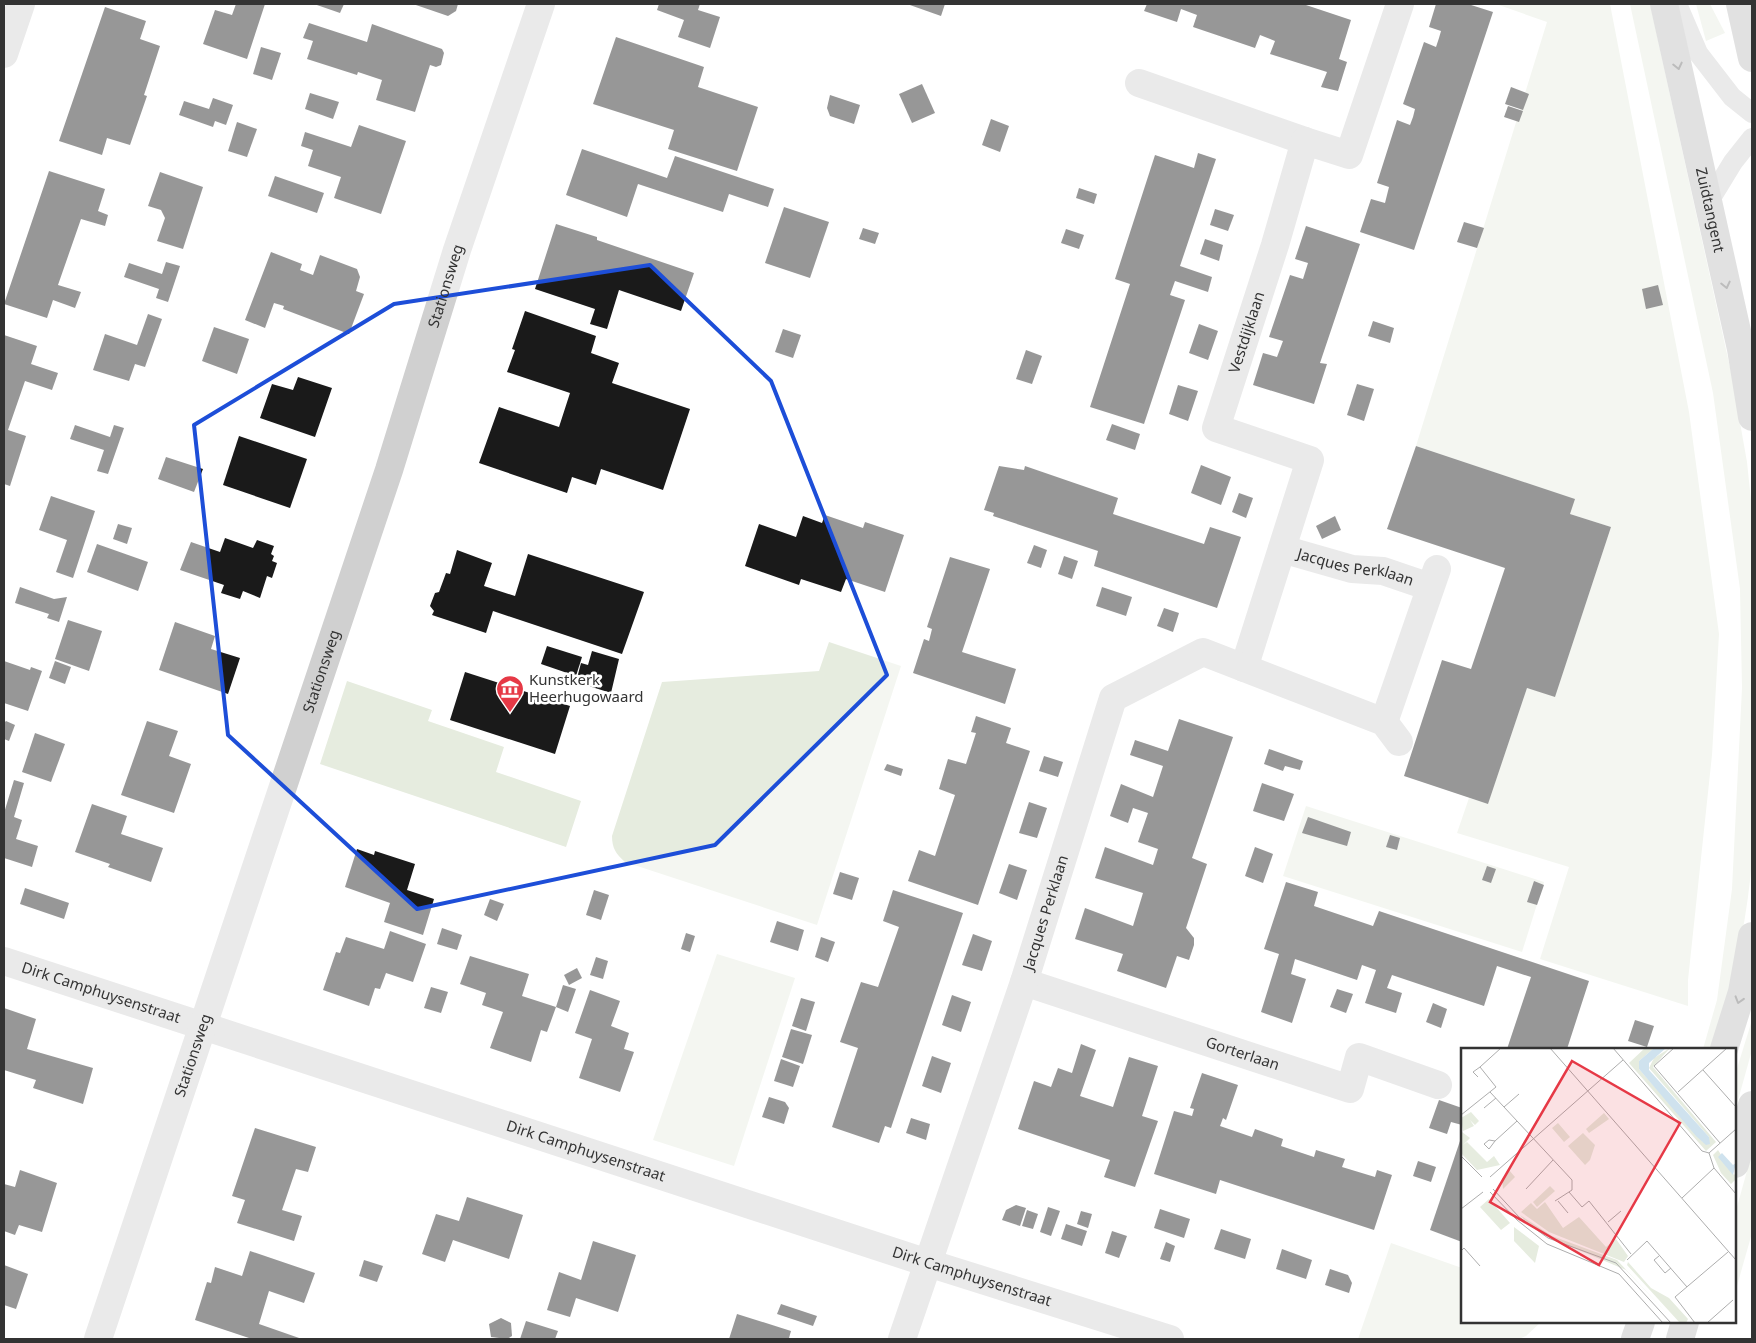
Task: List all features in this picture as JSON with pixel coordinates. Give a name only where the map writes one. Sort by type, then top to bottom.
[{"type":"main road","name":"Zuidtangent","points":[[1664,4],[1741,349],[1752,417]]},
{"type":"main road","points":[[1745,20],[1752,58]]},
{"type":"main road","points":[[1724,1048],[1742,992],[1752,936]]},
{"type":"main road","points":[[1736,1161],[1752,1105]]},
{"type":"main road","points":[[1635,1339],[1641,1323]]},
{"type":"main road","points":[[1680,1339],[1685,1323]]},
{"type":"street","points":[[4,54],[21,4]]},
{"type":"street","name":"Stationsweg","points":[[98,1339],[389,470],[456,250],[541,4]]},
{"type":"street","points":[[1139,83],[1349,155],[1400,4]]},
{"type":"street","name":"Vestdijklaan","points":[[1305,141],[1275,245],[1216,428],[1310,460]]},
{"type":"street","name":"Jacques Perklaan","points":[[1244,668],[1310,460]]},
{"type":"street","name":"Jacques Perklaan","points":[[902,1339],[1024,982],[1112,698],[1204,652],[1391,732],[1433,578],[1384,571],[1352,569],[1282,549]]},
{"type":"street","name":"Dirk Camphuysenstraat","points":[[4,961],[202,1028],[928,1263],[1170,1339]]},
{"type":"street","name":"Gorterlaan","points":[[1024,982],[1350,1089],[1359,1057],[1438,1085]]},
{"type":"lane","points":[[1677,4],[1702,59],[1732,97],[1752,113]]},
{"type":"lane","points":[[1708,203],[1733,162],[1752,138]]},
{"type":"highlighted area","points":[[650,265],[771,381],[887,675],[715,845],[417,909],[228,735],[194,425],[394,304]]},
{"type":"shaded area","points":[[1496,4],[1610,4],[1689,412],[1719,634],[1712,755],[1688,980],[1688,1006],[1540,959],[1569,867],[1457,833],[1469,798],[1488,803],[1527,688],[1555,696],[1611,527],[1570,514],[1574,499],[1416,446],[1547,22]]},
{"type":"shaded area","points":[[1630,4],[1650,4],[1731,372],[1747,462],[1752,510],[1752,860],[1750,884],[1738,955],[1714,1048],[1703,1048],[1717,1000],[1732,889],[1742,688],[1740,589],[1713,393]]},
{"type":"shaded area","points":[[1696,4],[1710,4],[1725,33],[1706,41]]},
{"type":"shaded area","points":[[829,642],[901,666],[817,925],[625,862],[614,847],[612,836],[662,682],[819,671]]},
{"type":"shaded area","points":[[347,681],[432,710],[428,721],[504,747],[496,772],[581,801],[566,847],[320,764]]},
{"type":"shaded area","points":[[1306,806],[1544,882],[1522,952],[1283,876]]},
{"type":"shaded area","points":[[717,954],[795,978],[734,1166],[653,1140]]},
{"type":"shaded area","points":[[1752,1020],[1752,1050],[1736,1107],[1736,1072]]},
{"type":"shaded area","points":[[1752,1153],[1752,1233],[1736,1289],[1736,1210]]},
{"type":"shaded area","points":[[1391,1243],[1461,1268],[1461,1323],[1540,1323],[1526,1336],[1519,1339],[1358,1339]]},
{"type":"building","points":[[236,4],[265,4],[247,59],[203,44],[215,10],[232,15]]},
{"type":"building","points":[[314,4],[344,4],[340,13]]},
{"type":"building","points":[[413,4],[458,4],[456,11],[448,16]]},
{"type":"building","points":[[659,4],[700,4],[698,10],[720,17],[710,48],[678,37],[684,20],[657,10]]},
{"type":"building","points":[[907,4],[945,4],[941,16]]},
{"type":"building","points":[[1147,4],[1303,4],[1351,20],[1339,59],[1347,62],[1338,91],[1321,87],[1327,72],[1270,54],[1275,41],[1260,35],[1255,48],[1193,27],[1197,15],[1181,9],[1177,22],[1144,11]]},
{"type":"building","points":[[1436,4],[1468,4],[1493,12],[1414,250],[1360,232],[1371,199],[1385,203],[1389,187],[1377,183],[1397,120],[1410,125],[1413,117],[1415,109],[1403,104],[1424,42],[1436,47],[1439,38],[1441,31],[1429,27]]},
{"type":"building","points":[[105,7],[146,21],[140,39],[160,46],[144,95],[147,96],[130,145],[107,138],[102,155],[59,141]]},
{"type":"building","points":[[309,23],[367,42],[372,24],[442,49],[444,53],[441,65],[436,67],[430,65],[415,112],[376,100],[382,80],[358,72],[357,75],[307,59],[313,41],[303,38]]},
{"type":"building","points":[[616,37],[704,67],[698,87],[758,107],[737,171],[668,149],[674,130],[593,104]]},
{"type":"building","points":[[261,47],[281,53],[272,80],[253,74]]},
{"type":"building","points":[[922,84],[935,113],[912,123],[899,94]]},
{"type":"building","points":[[1511,87],[1529,94],[1523,110],[1505,104]]},
{"type":"building","points":[[310,93],[339,102],[333,119],[305,109]]},
{"type":"building","points":[[830,95],[860,105],[854,124],[830,116],[827,108]]},
{"type":"building","points":[[213,98],[233,105],[226,125],[215,121],[213,127],[179,115],[184,101],[209,109]]},
{"type":"building","points":[[1508,106],[1523,111],[1519,122],[1504,117]]},
{"type":"building","points":[[991,119],[1009,126],[1000,152],[982,145]]},
{"type":"building","points":[[237,122],[257,129],[247,157],[228,151]]},
{"type":"building","points":[[359,125],[406,141],[381,214],[334,198],[341,177],[308,166],[313,150],[301,146],[305,132],[351,147]]},
{"type":"building","points":[[582,149],[667,178],[675,156],[774,189],[768,207],[729,194],[723,212],[638,184],[627,217],[566,195]]},
{"type":"building","points":[[1198,153],[1216,159],[1180,266],[1212,277],[1208,292],[1175,281],[1170,295],[1185,300],[1144,424],[1090,407],[1130,284],[1115,279],[1155,155],[1194,168]]},
{"type":"building","points":[[49,171],[105,189],[98,211],[108,215],[105,226],[81,219],[58,285],[81,292],[75,308],[53,300],[47,318],[4,304]]},
{"type":"building","points":[[160,172],[203,187],[183,249],[157,241],[165,218],[161,210],[148,206]]},
{"type":"building","points":[[275,176],[324,193],[317,213],[268,196]]},
{"type":"building","points":[[1079,188],[1097,194],[1094,204],[1076,198]]},
{"type":"building","points":[[784,207],[829,222],[810,278],[765,263]]},
{"type":"building","points":[[1215,209],[1234,215],[1228,231],[1210,225]]},
{"type":"building","points":[[1464,222],[1484,228],[1477,248],[1457,242]]},
{"type":"building","points":[[556,224],[694,273],[681,311],[619,290],[607,329],[590,324],[595,309],[535,289]]},
{"type":"building","points":[[1306,226],[1360,244],[1320,363],[1327,364],[1314,404],[1253,385],[1263,353],[1277,357],[1283,341],[1269,337],[1290,275],[1303,279],[1308,263],[1295,259]]},
{"type":"building","points":[[863,228],[879,233],[875,244],[859,239]]},
{"type":"building","points":[[1066,229],[1084,235],[1079,249],[1061,243]]},
{"type":"building","points":[[1205,239],[1223,245],[1219,261],[1200,254]]},
{"type":"building","points":[[271,252],[302,264],[300,270],[313,275],[320,255],[357,269],[360,277],[356,291],[364,294],[349,334],[283,309],[284,306],[274,303],[265,328],[245,320]]},
{"type":"building","points":[[166,262],[180,266],[168,302],[156,298],[159,289],[124,277],[129,263],[162,274]]},
{"type":"building","points":[[1658,285],[1663,305],[1646,309],[1642,289]]},
{"type":"building","points":[[525,311],[596,336],[591,353],[619,363],[612,383],[690,409],[663,490],[601,469],[596,485],[572,477],[567,493],[479,463],[499,407],[559,427],[570,393],[507,372],[515,350],[512,349]]},
{"type":"building","points":[[148,314],[162,319],[145,367],[135,364],[129,381],[93,370],[105,334],[137,345]]},
{"type":"building","points":[[1373,321],[1394,328],[1390,343],[1368,336]]},
{"type":"building","points":[[1199,324],[1218,331],[1208,360],[1189,353]]},
{"type":"building","points":[[214,327],[249,339],[237,374],[202,361]]},
{"type":"building","points":[[783,329],[801,335],[793,358],[775,352]]},
{"type":"building","points":[[4,335],[37,346],[31,364],[58,373],[52,390],[25,381],[8,430],[26,436],[10,486],[4,484]]},
{"type":"building","points":[[1026,350],[1042,356],[1032,384],[1016,379]]},
{"type":"building","points":[[298,377],[332,388],[315,437],[260,418],[272,384],[293,390]]},
{"type":"building","points":[[1357,384],[1374,389],[1364,421],[1347,415]]},
{"type":"building","points":[[1178,385],[1198,391],[1188,421],[1169,414]]},
{"type":"building","points":[[1112,424],[1140,434],[1135,450],[1106,440]]},
{"type":"building","points":[[75,425],[110,437],[114,425],[124,428],[108,474],[97,471],[104,450],[70,439]]},
{"type":"building","points":[[239,436],[307,459],[290,508],[223,485]]},
{"type":"building","points":[[1416,446],[1575,499],[1570,514],[1611,527],[1555,697],[1527,688],[1488,804],[1404,776],[1442,660],[1471,669],[1505,568],[1387,529]]},
{"type":"building","points":[[166,457],[203,469],[194,492],[158,479]]},
{"type":"building","points":[[1201,465],[1231,477],[1221,505],[1191,493]]},
{"type":"building","points":[[999,466],[1024,470],[1025,466],[1118,498],[1113,514],[1204,544],[1210,527],[1241,537],[1217,608],[1094,566],[1098,551],[993,516],[994,513],[984,510]]},
{"type":"building","points":[[1239,493],[1253,498],[1246,518],[1232,512]]},
{"type":"building","points":[[51,496],[95,511],[73,578],[56,572],[67,540],[39,530]]},
{"type":"building","points":[[825,515],[863,528],[865,522],[904,535],[885,592],[846,579],[841,592],[801,579],[799,585],[745,566],[759,524],[796,537],[803,516],[822,523]]},
{"type":"building","points":[[1335,516],[1341,530],[1322,539],[1316,526]]},
{"type":"building","points":[[118,524],[132,528],[127,544],[113,539]]},
{"type":"building","points":[[225,538],[253,548],[257,540],[274,546],[271,554],[274,556],[272,561],[277,563],[272,578],[267,576],[260,598],[243,591],[240,599],[221,593],[224,585],[180,570],[191,542],[220,552]]},
{"type":"building","points":[[97,544],[148,562],[138,591],[87,572]]},
{"type":"building","points":[[1034,545],[1047,550],[1041,568],[1027,563]]},
{"type":"building","points":[[457,550],[492,563],[484,586],[515,596],[528,554],[644,592],[622,654],[493,611],[486,633],[432,615],[434,611],[430,606],[435,593],[439,592],[446,573],[450,574]]},
{"type":"building","points":[[1064,556],[1078,561],[1072,579],[1058,574]]},
{"type":"building","points":[[950,557],[990,569],[962,652],[1016,669],[1005,704],[913,673],[924,639],[929,641],[932,629],[927,627]]},
{"type":"building","points":[[20,587],[54,599],[67,597],[59,622],[47,618],[49,614],[15,603]]},
{"type":"building","points":[[1102,587],[1132,597],[1126,616],[1096,606]]},
{"type":"building","points":[[1164,608],[1179,613],[1173,632],[1157,626]]},
{"type":"building","points":[[68,620],[102,631],[89,671],[55,659]]},
{"type":"building","points":[[175,622],[215,636],[211,649],[240,658],[228,694],[159,670]]},
{"type":"building","points":[[547,646],[582,657],[576,676],[541,664]]},
{"type":"building","points":[[592,651],[619,659],[611,693],[576,682],[581,663],[588,665]]},
{"type":"building","points":[[4,661],[30,670],[31,667],[42,671],[28,711],[4,703]]},
{"type":"building","points":[[55,661],[71,667],[65,684],[49,678]]},
{"type":"building","name":"Kunstkerk Heerhugowaard","points":[[465,672],[570,706],[555,754],[450,720]]},
{"type":"building","points":[[976,716],[1011,728],[1006,743],[1030,751],[978,905],[908,881],[919,850],[935,856],[955,795],[939,789],[948,759],[966,764],[976,733],[971,732]]},
{"type":"building","points":[[1179,719],[1233,737],[1192,858],[1207,864],[1186,928],[1194,938],[1194,945],[1189,960],[1177,956],[1166,988],[1117,971],[1123,954],[1075,939],[1085,908],[1133,926],[1143,893],[1095,878],[1105,847],[1153,865],[1158,849],[1138,842],[1148,813],[1133,808],[1128,823],[1110,816],[1121,784],[1153,797],[1163,766],[1130,755],[1135,740],[1168,751]]},
{"type":"building","points":[[6,721],[15,725],[9,741],[4,739],[4,723]]},
{"type":"building","points":[[147,721],[178,731],[169,756],[191,764],[174,813],[121,795]]},
{"type":"building","points":[[35,733],[65,744],[51,782],[22,772]]},
{"type":"building","points":[[1269,749],[1303,761],[1300,770],[1285,766],[1283,771],[1264,764]]},
{"type":"building","points":[[1044,756],[1063,762],[1058,777],[1039,771]]},
{"type":"building","points":[[887,764],[903,769],[901,776],[884,770]]},
{"type":"building","points":[[14,780],[24,783],[14,817],[22,820],[16,839],[38,846],[32,867],[4,858],[4,813]]},
{"type":"building","points":[[1262,783],[1294,794],[1284,821],[1253,811]]},
{"type":"building","points":[[1029,802],[1047,808],[1037,838],[1019,833]]},
{"type":"building","points":[[92,804],[127,816],[121,834],[163,848],[151,882],[108,867],[110,864],[75,852]]},
{"type":"building","points":[[1308,817],[1351,832],[1347,846],[1302,833]]},
{"type":"building","points":[[1390,835],[1400,838],[1397,850],[1386,847]]},
{"type":"building","points":[[1255,847],[1273,854],[1263,883],[1245,876]]},
{"type":"building","points":[[357,849],[374,855],[375,851],[415,864],[407,890],[434,899],[423,935],[384,922],[390,903],[345,887]]},
{"type":"building","points":[[1009,864],[1027,870],[1017,900],[999,893]]},
{"type":"building","points":[[1487,866],[1496,869],[1491,883],[1482,880]]},
{"type":"building","points":[[840,872],[859,878],[852,900],[833,894]]},
{"type":"building","points":[[1534,881],[1544,885],[1537,905],[1527,902]]},
{"type":"building","points":[[1286,882],[1318,892],[1314,906],[1373,926],[1379,911],[1589,981],[1567,1048],[1507,1048],[1531,977],[1497,966],[1484,1006],[1392,975],[1387,988],[1402,993],[1396,1013],[1365,1003],[1376,970],[1362,965],[1357,980],[1295,959],[1291,974],[1306,979],[1292,1023],[1261,1012],[1279,954],[1264,949]]},
{"type":"building","points":[[25,888],[69,903],[64,919],[20,904]]},
{"type":"building","points":[[594,890],[609,895],[601,920],[586,915]]},
{"type":"building","points":[[893,890],[963,913],[891,1128],[885,1126],[879,1143],[832,1127],[858,1048],[840,1042],[861,982],[878,987],[899,927],[883,921]]},
{"type":"building","points":[[490,899],[504,904],[497,921],[484,915]]},
{"type":"building","points":[[777,921],[804,930],[798,951],[770,942]]},
{"type":"building","points":[[442,928],[462,935],[457,950],[437,944]]},
{"type":"building","points":[[390,931],[426,944],[413,982],[386,973],[380,989],[375,988],[369,1006],[323,990],[336,952],[340,953],[346,937],[384,949]]},
{"type":"building","points":[[686,933],[695,936],[690,952],[681,949]]},
{"type":"building","points":[[973,934],[992,941],[982,971],[962,965]]},
{"type":"building","points":[[821,937],[835,942],[828,962],[815,957]]},
{"type":"building","points":[[470,956],[529,974],[522,996],[556,1007],[547,1032],[541,1030],[531,1062],[490,1048],[503,1012],[482,1005],[486,993],[460,984]]},
{"type":"building","points":[[596,957],[608,961],[603,979],[590,975]]},
{"type":"building","points":[[577,968],[582,978],[569,985],[564,975]]},
{"type":"building","points":[[563,985],[576,989],[568,1012],[556,1007]]},
{"type":"building","points":[[431,987],[448,992],[441,1013],[424,1008]]},
{"type":"building","points":[[1337,989],[1353,994],[1346,1013],[1330,1007]]},
{"type":"building","points":[[590,990],[620,1001],[611,1026],[629,1033],[624,1049],[634,1052],[620,1092],[579,1078],[592,1039],[575,1033]]},
{"type":"building","points":[[952,995],[971,1002],[961,1032],[942,1025]]},
{"type":"building","points":[[801,998],[815,1002],[806,1031],[792,1026]]},
{"type":"building","points":[[1433,1003],[1447,1009],[1441,1028],[1426,1022]]},
{"type":"building","points":[[4,1008],[36,1019],[27,1049],[93,1068],[83,1104],[33,1088],[36,1080],[4,1070]]},
{"type":"building","points":[[1635,1020],[1654,1026],[1647,1047],[1628,1041]]},
{"type":"building","points":[[791,1029],[812,1035],[803,1064],[782,1057]]},
{"type":"building","points":[[1081,1044],[1096,1050],[1080,1096],[1113,1107],[1129,1057],[1158,1066],[1142,1116],[1158,1121],[1135,1187],[1104,1177],[1110,1160],[1018,1129],[1034,1081],[1051,1087],[1058,1068],[1072,1073]]},
{"type":"building","points":[[932,1056],[951,1063],[941,1093],[922,1086]]},
{"type":"building","points":[[781,1059],[800,1066],[793,1087],[774,1081]]},
{"type":"building","points":[[1202,1073],[1238,1085],[1226,1120],[1223,1118],[1220,1126],[1252,1137],[1255,1129],[1283,1139],[1281,1146],[1314,1157],[1316,1150],[1345,1159],[1342,1167],[1375,1177],[1377,1170],[1392,1175],[1374,1230],[1220,1180],[1216,1194],[1154,1174],[1174,1111],[1192,1116],[1194,1109],[1190,1108]]},
{"type":"building","points":[[769,1097],[785,1102],[789,1108],[784,1124],[762,1117]]},
{"type":"building","points":[[1439,1100],[1461,1108],[1461,1125],[1451,1122],[1447,1134],[1429,1128]]},
{"type":"building","points":[[911,1118],[930,1124],[926,1140],[906,1133]]},
{"type":"building","points":[[255,1128],[316,1147],[308,1172],[296,1169],[282,1210],[302,1216],[294,1241],[237,1223],[245,1200],[232,1196]]},
{"type":"building","points":[[1461,1138],[1461,1242],[1430,1230]]},
{"type":"building","points":[[1418,1161],[1436,1167],[1431,1182],[1413,1176]]},
{"type":"building","points":[[20,1170],[57,1183],[42,1232],[19,1225],[15,1235],[4,1231],[4,1184],[15,1187]]},
{"type":"building","points":[[467,1197],[523,1215],[509,1259],[453,1240],[445,1262],[422,1254],[436,1214],[459,1221]]},
{"type":"building","points":[[1016,1205],[1026,1208],[1020,1226],[1002,1220],[1006,1210]]},
{"type":"building","points":[[1048,1207],[1060,1211],[1051,1236],[1040,1232]]},
{"type":"building","points":[[1160,1209],[1190,1219],[1184,1238],[1154,1228]]},
{"type":"building","points":[[1027,1210],[1038,1214],[1033,1229],[1022,1226]]},
{"type":"building","points":[[1081,1211],[1092,1214],[1088,1228],[1077,1224]]},
{"type":"building","points":[[1066,1224],[1087,1231],[1082,1246],[1061,1239]]},
{"type":"building","points":[[1221,1229],[1251,1239],[1245,1259],[1214,1249]]},
{"type":"building","points":[[1112,1231],[1127,1236],[1119,1258],[1105,1253]]},
{"type":"building","points":[[593,1241],[636,1255],[618,1312],[576,1298],[570,1317],[547,1310],[559,1272],[581,1280]]},
{"type":"building","points":[[1166,1242],[1175,1246],[1170,1262],[1160,1259]]},
{"type":"building","points":[[1282,1249],[1312,1260],[1306,1279],[1276,1269]]},
{"type":"building","points":[[250,1251],[315,1273],[304,1303],[269,1291],[259,1324],[302,1339],[252,1339],[195,1320],[207,1282],[211,1283],[215,1267],[242,1276]]},
{"type":"building","points":[[364,1260],[383,1266],[377,1282],[359,1276]]},
{"type":"building","points":[[4,1265],[28,1274],[16,1309],[4,1305]]},
{"type":"building","points":[[1330,1269],[1348,1275],[1352,1283],[1349,1293],[1325,1285]]},
{"type":"building","points":[[781,1304],[817,1316],[813,1326],[777,1314]]},
{"type":"building","points":[[737,1314],[791,1331],[789,1338],[793,1339],[729,1339]]},
{"type":"building","points":[[501,1318],[511,1323],[512,1336],[507,1339],[491,1337],[489,1324]]},
{"type":"building","points":[[526,1321],[558,1331],[555,1339],[520,1339]]},
{"type":"place","name":"Kunstkerk Heerhugowaard","points":[[510,713]]}]
